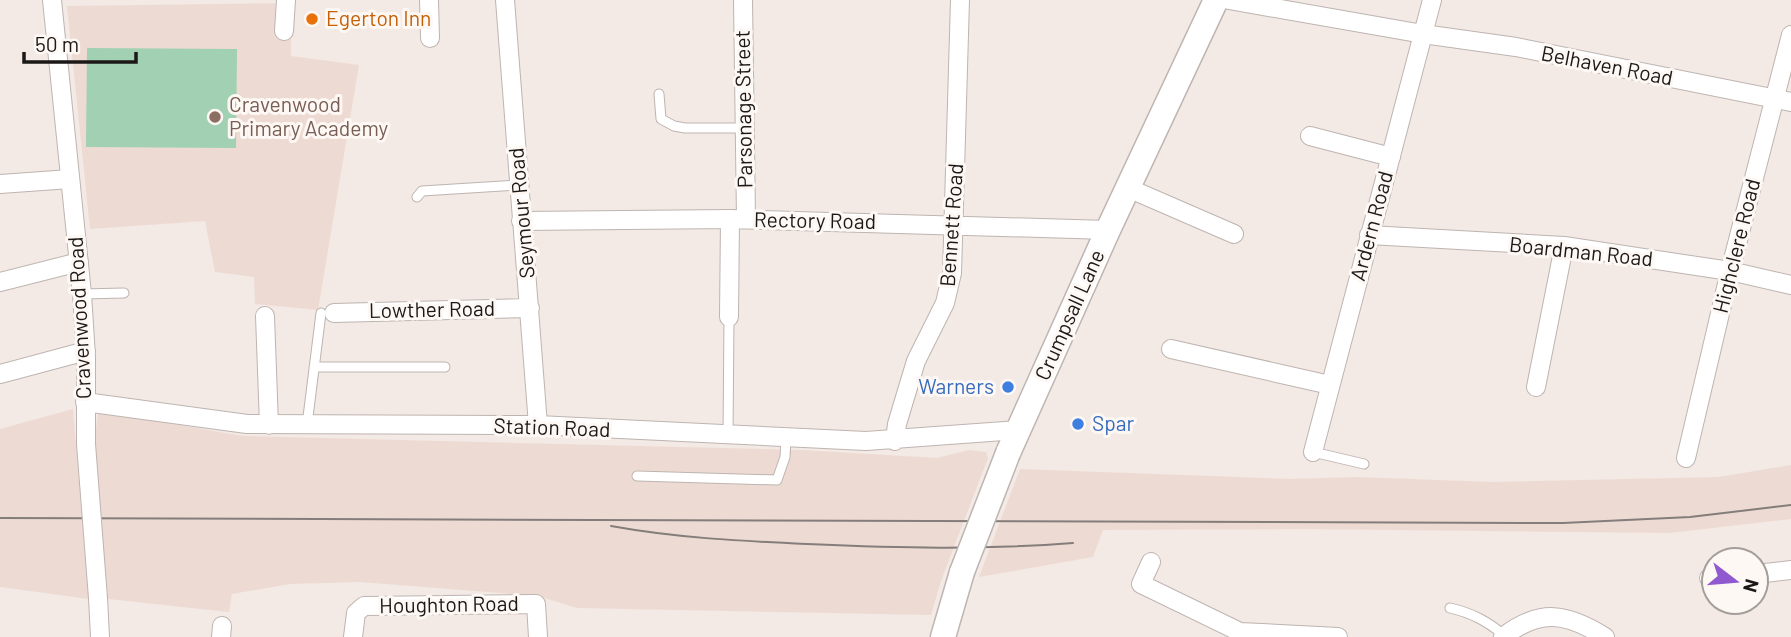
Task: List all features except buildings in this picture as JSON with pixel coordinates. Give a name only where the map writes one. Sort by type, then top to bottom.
[{"type":"street","name":"Cravenwood Road","points":[[52,0],[82,294],[86,351],[86,444],[100,637]]},
{"type":"street","points":[[284,31],[286,0]]},
{"type":"street","points":[[429,0],[430,38]]},
{"type":"street","name":"Seymour Road","points":[[505,0],[538,425]]},
{"type":"street","name":"Parsonage Street","points":[[729,317],[744,128],[743,0]]},
{"type":"street","name":"Bennett Road","points":[[895,441],[897,424],[916,361],[945,303],[952,273],[960,0]]},
{"type":"street","name":"Crumpsall Lane","points":[[943,637],[962,572],[1008,453],[1108,230],[1216,0]]},
{"type":"street","name":"Belhaven Road","points":[[1229,0],[1423,34],[1516,47],[1783,101]]},
{"type":"street","name":"Ardern Road","points":[[1313,452],[1432,0]]},
{"type":"street","name":"Highclere Road","points":[[1686,458],[1730,271],[1783,101],[1791,35]]},
{"type":"street","points":[[1310,136],[1391,158]]},
{"type":"street","points":[[0,184],[70,180]]},
{"type":"street","points":[[1128,188],[1234,234]]},
{"type":"street","name":"Rectory Road","points":[[521,221],[738,219],[1108,230]]},
{"type":"street","name":"Boardman Road","points":[[1368,235],[1564,246],[1730,271],[1791,285]]},
{"type":"street","points":[[1536,387],[1564,246]]},
{"type":"street","points":[[0,282],[79,262]]},
{"type":"street","name":"Lowther Road","points":[[327,313],[530,308]]},
{"type":"street","points":[[265,316],[269,425]]},
{"type":"street","points":[[1171,349],[1330,385]]},
{"type":"street","points":[[0,374],[86,351]]},
{"type":"street","name":"Station Road","points":[[85,402],[269,425],[538,425],[786,439],[895,441],[1019,430]]},
{"type":"street","points":[[1151,562],[1141,584],[1240,632],[1338,637]]},
{"type":"street","points":[[1770,572],[1791,570]]},
{"type":"street","name":"Houghton Road","points":[[353,637],[356,613],[364,606],[536,604],[538,637]]},
{"type":"street","points":[[1504,636],[1538,618],[1561,616],[1587,625],[1605,637]]},
{"type":"lane","points":[[659,94],[661,119],[674,127],[744,128]]},
{"type":"lane","points":[[418,197],[422,191],[519,185]]},
{"type":"lane","points":[[82,294],[124,293]]},
{"type":"lane","points":[[307,425],[314,367],[327,313]]},
{"type":"lane","points":[[728,436],[729,317]]},
{"type":"lane","points":[[314,367],[445,367]]},
{"type":"lane","points":[[637,476],[777,480],[785,457],[786,439]]},
{"type":"lane","points":[[1313,452],[1364,464]]},
{"type":"lane","points":[[1450,608],[1471,612],[1504,636]]},
{"type":"shaded area","name":"Cravenwood Primary Academy","points":[[291,3],[291,56],[359,65],[318,310],[255,304],[254,277],[215,272],[205,221],[90,229],[67,6]]},
{"type":"shaded area","points":[[73,409],[89,599],[0,587],[0,429]]},
{"type":"shaded area","points":[[104,412],[243,436],[802,450],[937,458],[969,450],[986,452],[988,458],[941,581],[931,615],[577,608],[538,596],[360,582],[290,584],[232,594],[229,612],[108,599],[94,443],[98,414]]},
{"type":"shaded area","points":[[1791,465],[1791,519],[1669,533],[1103,530],[1093,557],[979,577],[1020,469],[1289,479],[1358,477],[1493,482],[1719,477]]},
{"type":"green space","points":[[87,48],[237,49],[236,148],[86,147]]},
{"type":"tram line","points":[[0,518],[1563,523],[1690,517],[1791,505]]},
{"type":"tram line","points":[[611,526],[758,542],[907,547],[1073,543]]},
{"type":"place","name":"Egerton Inn","points":[[312,19]]},
{"type":"place","name":"Cravenwood Primary Academy","points":[[215,117]]},
{"type":"place","name":"Warners","points":[[1008,387]]},
{"type":"place","name":"Spar","points":[[1078,424]]}]
